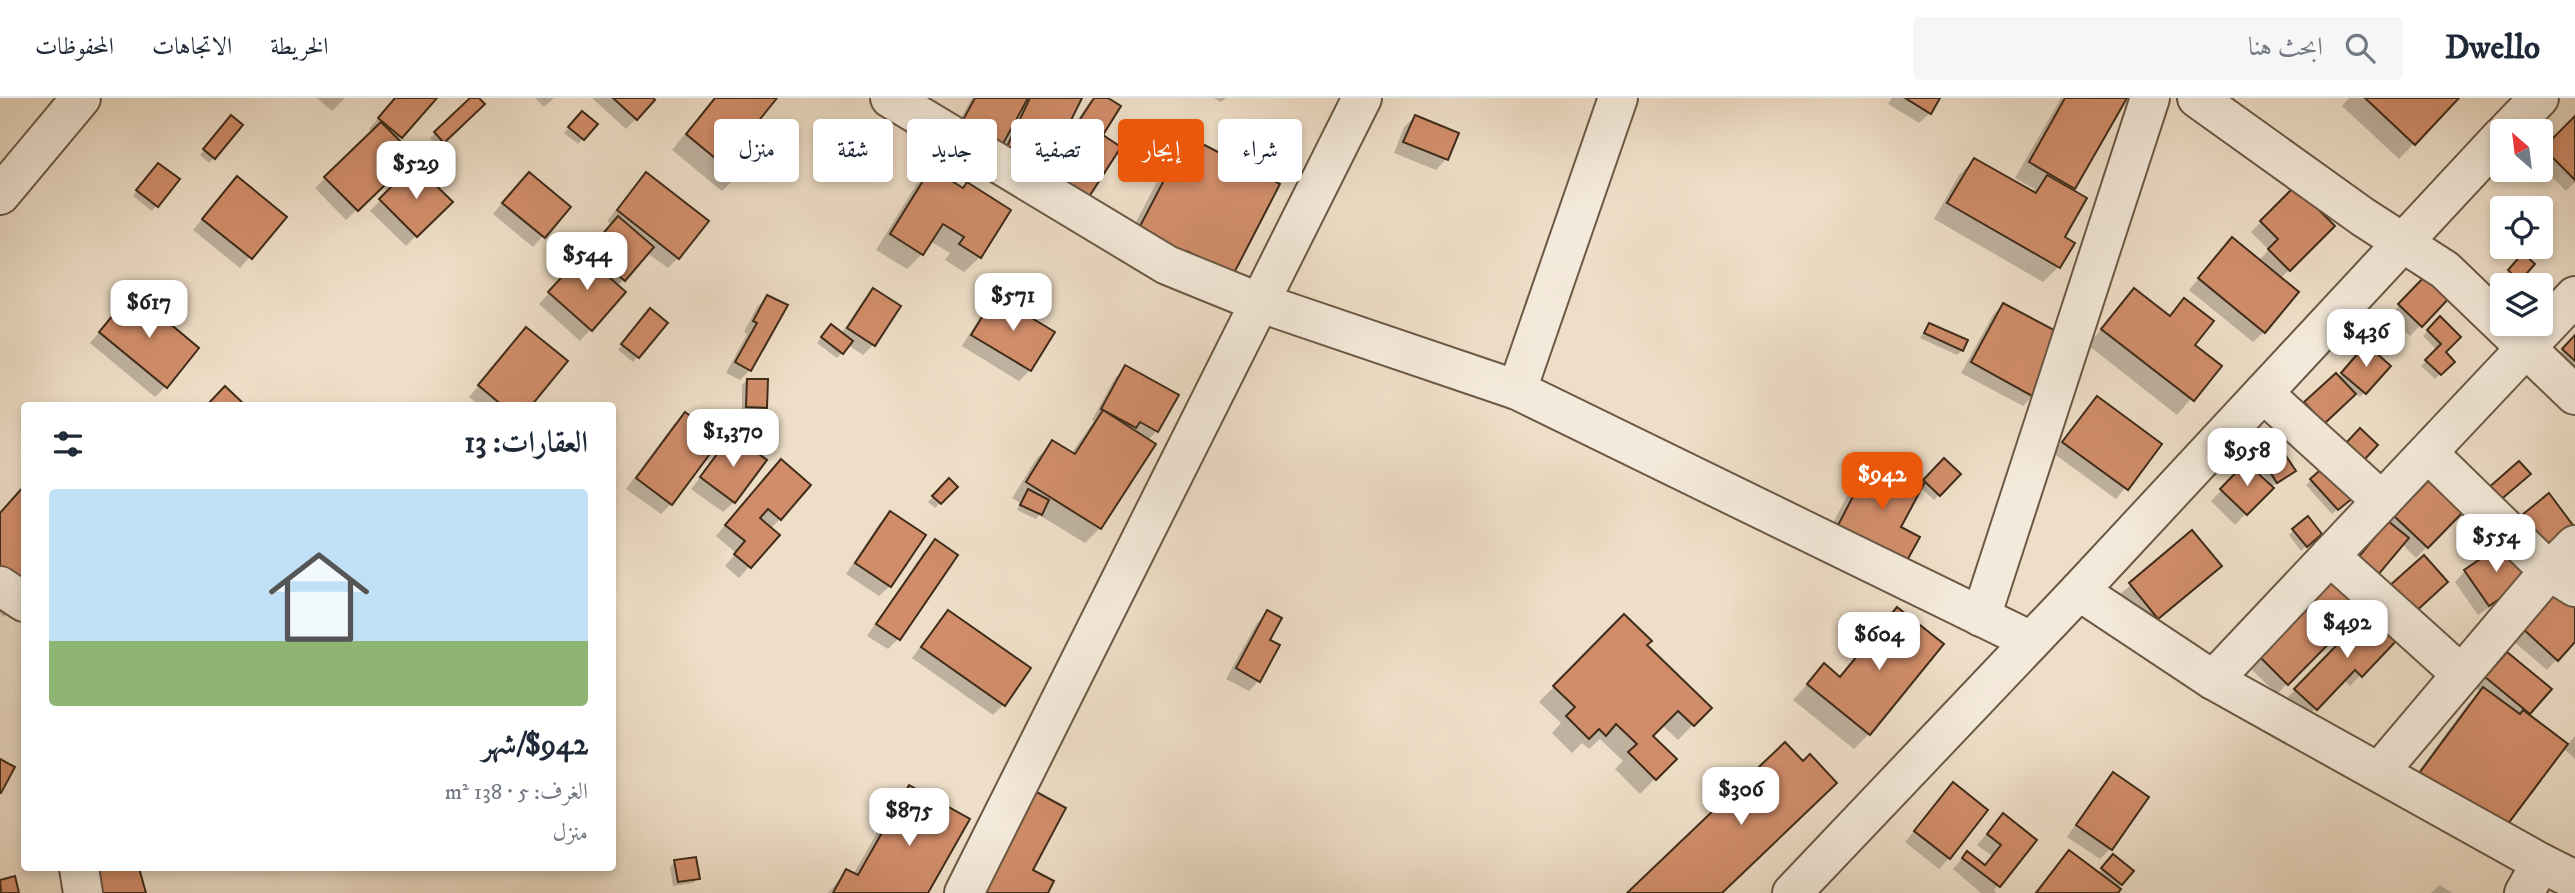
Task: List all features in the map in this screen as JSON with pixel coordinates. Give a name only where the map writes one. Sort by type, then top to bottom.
[{"type":"street","points":[[0,195],[81,98]]},
{"type":"street","points":[[890,98],[1167,265],[1258,302],[1517,390],[2031,641]]},
{"type":"street","points":[[964,893],[1362,98]]},
{"type":"street","points":[[1517,390],[1618,98]]},
{"type":"street","points":[[1981,617],[2150,98]]},
{"type":"street","points":[[2197,98],[2402,243],[2445,270],[2575,395]]},
{"type":"street","points":[[2519,119],[2539,98]]},
{"type":"street","points":[[1792,893],[2079,591],[2490,149]]},
{"type":"street","points":[[2213,680],[2575,296]]},
{"type":"street","points":[[2263,393],[2382,501]]},
{"type":"street","points":[[2379,772],[2461,674],[2566,568],[2428,453]]},
{"type":"street","points":[[2330,556],[2461,674]]},
{"type":"street","points":[[0,586],[21,600]]},
{"type":"street","points":[[2079,591],[2213,680],[2379,772],[2532,878],[2575,880]]},
{"type":"street","points":[[79,871],[83,893]]},
{"type":"building","points":[[395,98],[437,98],[402,138],[378,118]]},
{"type":"building","points":[[470,98],[479,98],[485,104],[444,143],[434,132]]},
{"type":"building","points":[[613,98],[653,98],[655,100],[637,120]]},
{"type":"building","points":[[715,98],[777,98],[760,119],[714,119],[714,157],[686,134]]},
{"type":"building","points":[[975,98],[1028,98],[1017,119],[1011,119],[1011,129],[999,151],[997,119],[963,119]]},
{"type":"building","points":[[1030,98],[1082,98],[1072,119],[1020,119]]},
{"type":"building","points":[[1094,98],[1108,98],[1121,106],[1104,133],[1104,119],[1080,119]]},
{"type":"building","points":[[1905,98],[1940,98],[1931,114]]},
{"type":"building","points":[[2065,98],[2127,98],[2075,189],[2029,162]]},
{"type":"building","points":[[2365,98],[2459,98],[2415,145]]},
{"type":"building","points":[[582,111],[598,124],[584,140],[568,127]]},
{"type":"building","points":[[231,115],[243,125],[215,159],[203,149]]},
{"type":"building","points":[[1415,115],[1459,133],[1448,160],[1403,142]]},
{"type":"building","points":[[2575,116],[2575,180],[2553,158],[2553,138]]},
{"type":"building","points":[[381,122],[415,156],[358,211],[324,177]]},
{"type":"building","points":[[1104,136],[1118,145],[1118,152],[1104,173]]},
{"type":"building","points":[[1011,138],[1011,164],[1001,159]]},
{"type":"building","points":[[1204,145],[1218,152],[1218,182],[1280,184],[1233,275],[1138,230],[1163,182],[1204,182]]},
{"type":"building","points":[[1974,158],[2036,193],[2047,175],[2087,198],[2065,237],[2075,243],[2060,268],[1947,203]]},
{"type":"building","points":[[158,163],[180,179],[158,207],[136,190]]},
{"type":"building","points":[[414,164],[453,202],[417,237],[379,199]]},
{"type":"building","points":[[529,172],[571,207],[545,238],[502,203]]},
{"type":"building","points":[[646,172],[709,221],[679,259],[617,210]]},
{"type":"building","points":[[237,176],[287,217],[252,259],[202,219]]},
{"type":"building","points":[[922,182],[953,182],[963,188],[967,182],[1011,210],[981,258],[959,244],[964,237],[943,224],[923,255],[890,234]]},
{"type":"building","points":[[1052,182],[1098,182],[1085,203]]},
{"type":"building","points":[[2295,186],[2335,226],[2290,271],[2268,249],[2278,239],[2260,221]]},
{"type":"building","points":[[618,216],[654,247],[625,281],[589,250]]},
{"type":"building","points":[[2232,237],[2299,292],[2265,333],[2198,278]]},
{"type":"building","points":[[583,254],[626,292],[592,331],[548,292]]},
{"type":"building","points":[[2518,259],[2530,259],[2535,264],[2527,273],[2511,273],[2508,270]]},
{"type":"building","points":[[2428,273],[2452,295],[2422,327],[2398,304]]},
{"type":"building","points":[[873,288],[901,306],[875,346],[847,328]]},
{"type":"building","points":[[2134,288],[2170,316],[2184,298],[2214,321],[2195,345],[2222,366],[2194,401],[2101,329]]},
{"type":"building","points":[[132,292],[199,348],[167,388],[99,332]]},
{"type":"building","points":[[767,295],[788,305],[751,371],[735,362],[757,323],[753,321]]},
{"type":"building","points":[[995,296],[1055,332],[1031,371],[971,335]]},
{"type":"building","points":[[2003,303],[2067,337],[2034,397],[1971,362]]},
{"type":"building","points":[[650,308],[668,323],[639,358],[621,344]]},
{"type":"building","points":[[2440,316],[2461,337],[2446,352],[2455,362],[2441,375],[2425,360],[2441,344],[2427,330]]},
{"type":"building","points":[[1929,323],[1968,340],[1963,351],[1924,333]]},
{"type":"building","points":[[831,324],[853,341],[843,354],[821,337]]},
{"type":"building","points":[[526,327],[568,361],[534,402],[498,402],[478,385]]},
{"type":"building","points":[[2575,335],[2575,361],[2562,349]]},
{"type":"building","points":[[2366,344],[2391,366],[2366,394],[2341,373]]},
{"type":"building","points":[[1125,365],[1179,395],[1158,432],[1140,422],[1136,428],[1101,409]]},
{"type":"building","points":[[2336,373],[2356,394],[2324,424],[2304,402]]},
{"type":"building","points":[[747,379],[768,379],[767,408],[746,407]]},
{"type":"building","points":[[225,386],[242,402],[210,402]]},
{"type":"building","points":[[2097,396],[2162,444],[2128,490],[2062,442]]},
{"type":"building","points":[[1103,410],[1156,444],[1101,529],[1026,482],[1052,440],[1075,454]]},
{"type":"building","points":[[685,412],[721,439],[672,505],[636,478]]},
{"type":"building","points":[[2360,428],[2378,445],[2364,460],[2346,443]]},
{"type":"building","points":[[732,434],[767,460],[735,503],[700,477]]},
{"type":"building","points":[[2276,441],[2296,471],[2277,483],[2258,453]]},
{"type":"building","points":[[1873,458],[1924,484],[1901,527],[1920,537],[1904,566],[1835,531]]},
{"type":"building","points":[[1944,458],[1961,474],[1940,496],[1923,480]]},
{"type":"building","points":[[781,459],[811,485],[781,520],[768,509],[760,518],[780,535],[751,568],[734,554],[745,541],[725,525]]},
{"type":"building","points":[[2519,461],[2531,474],[2498,502],[2487,489]]},
{"type":"building","points":[[2246,462],[2274,488],[2247,515],[2220,489]]},
{"type":"building","points":[[2326,465],[2354,497],[2338,510],[2310,479]]},
{"type":"building","points":[[2432,477],[2465,510],[2428,548],[2394,516]]},
{"type":"building","points":[[949,478],[958,487],[941,504],[932,496]]},
{"type":"building","points":[[21,489],[21,596],[0,585],[0,513]]},
{"type":"building","points":[[1028,489],[1049,500],[1042,515],[1020,505]]},
{"type":"building","points":[[2549,493],[2575,528],[2543,554],[2516,520]]},
{"type":"building","points":[[890,511],[926,535],[891,587],[855,563]]},
{"type":"building","points":[[2308,516],[2322,534],[2307,547],[2292,529]]},
{"type":"building","points":[[2388,521],[2409,538],[2378,575],[2357,559]]},
{"type":"building","points":[[2192,530],[2222,566],[2158,619],[2129,583]]},
{"type":"building","points":[[935,539],[958,555],[900,640],[876,624]]},
{"type":"building","points":[[2504,543],[2529,579],[2489,606],[2464,570]]},
{"type":"building","points":[[2424,555],[2448,582],[2413,614],[2388,587]]},
{"type":"building","points":[[2333,580],[2363,609],[2288,685],[2259,656]]},
{"type":"building","points":[[2556,587],[2575,603],[2575,642],[2558,661],[2521,627]]},
{"type":"building","points":[[1897,607],[1944,644],[1870,735],[1807,684],[1824,663],[1840,677]]},
{"type":"building","points":[[948,610],[1031,668],[1005,706],[921,647]]},
{"type":"building","points":[[1267,610],[1282,618],[1270,640],[1280,645],[1260,682],[1236,668]]},
{"type":"building","points":[[2370,611],[2398,639],[2362,677],[2355,670],[2317,710],[2294,689]]},
{"type":"building","points":[[1624,614],[1652,641],[1647,645],[1712,708],[1694,726],[1678,711],[1653,736],[1677,759],[1656,780],[1628,752],[1637,744],[1616,724],[1606,736],[1599,729],[1589,739],[1566,716],[1575,707],[1553,686]]},
{"type":"building","points":[[2507,652],[2552,689],[2530,714],[2485,677]]},
{"type":"building","points":[[2483,687],[2520,714],[2523,710],[2568,744],[2501,833],[2420,772]]},
{"type":"building","points":[[1785,742],[1803,761],[1810,754],[1837,783],[1722,893],[1627,893]]},
{"type":"building","points":[[0,759],[15,767],[1,793],[0,793]]},
{"type":"building","points":[[2113,772],[2149,797],[2112,850],[2076,825]]},
{"type":"building","points":[[1953,782],[1988,810],[1950,859],[1914,831]]},
{"type":"building","points":[[909,785],[970,819],[928,893],[833,893],[846,869],[858,875]]},
{"type":"building","points":[[1031,789],[1066,808],[1033,870],[1054,881],[1048,893],[976,893]]},
{"type":"building","points":[[2003,813],[2037,840],[2000,887],[1962,858],[1967,851],[1985,865],[2001,845],[1987,834]]},
{"type":"building","points":[[2069,850],[2121,889],[2118,893],[2036,893]]},
{"type":"building","points":[[2113,854],[2134,871],[2122,885],[2101,868]]},
{"type":"building","points":[[696,857],[700,879],[678,882],[674,860]]},
{"type":"building","points":[[87,871],[140,871],[146,893],[93,893]]},
{"type":"building","points":[[15,876],[19,893],[1,893],[0,880]]}]
